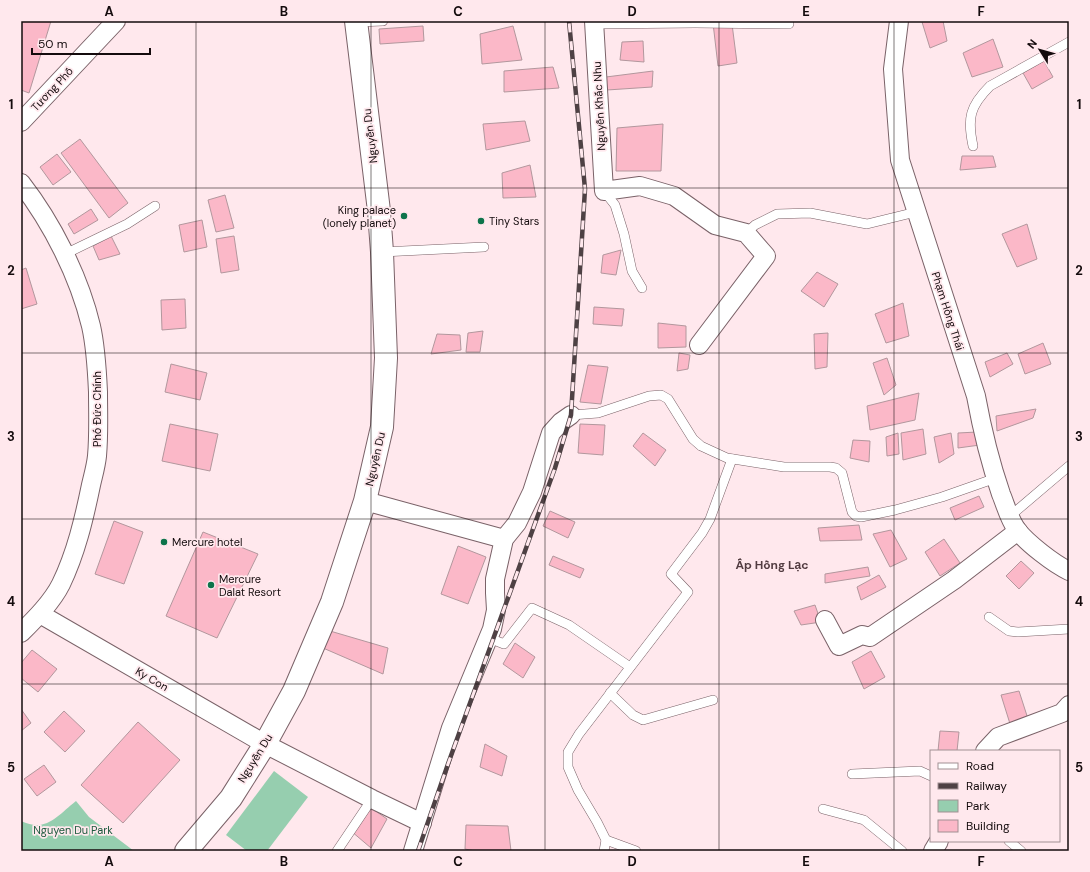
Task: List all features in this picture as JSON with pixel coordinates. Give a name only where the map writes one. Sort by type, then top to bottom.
[{"type":"street","name":"Tương Phố","points":[[21,122],[116,21]]},
{"type":"street","name":"Phạm Hồng Thái","points":[[899,21],[893,69],[900,160],[976,396],[983,434],[996,478],[1014,524]]},
{"type":"street","name":"Nguyễn Du","points":[[186,851],[231,798],[265,744],[294,691],[332,602],[365,501],[382,427],[386,358],[382,252],[357,22]]},
{"type":"street","name":"Nguyễn Khắc Nhu","points":[[594,23],[604,191]]},
{"type":"street","name":"Phó Đức Chính","points":[[21,183],[34,200],[65,254],[77,284],[90,325],[95,349],[98,430],[96,458],[88,500],[76,547],[60,585],[40,614],[21,633]]},
{"type":"street","points":[[604,191],[640,186],[674,196],[715,225],[746,233],[766,256],[699,345]]},
{"type":"street","points":[[413,851],[451,728],[492,629],[496,610],[495,579],[504,539],[517,523],[532,492],[551,433],[561,422],[571,415]]},
{"type":"street","points":[[365,501],[504,539]]},
{"type":"street","points":[[825,620],[839,646],[862,635],[870,637],[954,580],[1014,524],[1058,566],[1069,571]]},
{"type":"street","name":"Ky Con","points":[[40,614],[265,744],[422,823]]},
{"type":"street","points":[[986,750],[998,737],[1062,713],[1069,705]]},
{"type":"street","points":[[933,851],[938,842]]},
{"type":"lane","points":[[357,22],[384,21]]},
{"type":"lane","points":[[594,23],[789,24]]},
{"type":"lane","points":[[973,146],[970,132],[972,109],[981,95],[990,86],[1069,42]]},
{"type":"lane","points":[[604,191],[615,205],[624,234],[632,271],[642,288]]},
{"type":"lane","points":[[65,254],[126,224],[155,206]]},
{"type":"lane","points":[[746,233],[765,219],[776,214],[810,213],[867,224],[916,212]]},
{"type":"lane","points":[[382,252],[484,247]]},
{"type":"lane","points":[[571,415],[598,414],[649,396],[661,395],[668,399],[693,439],[701,446],[727,458],[784,467],[836,468],[842,473],[852,512],[856,516],[861,517],[922,503],[996,478]]},
{"type":"lane","points":[[604,851],[606,840],[578,790],[568,767],[568,752],[579,734],[688,592],[671,574],[702,533],[710,519],[732,459]]},
{"type":"lane","points":[[1014,524],[1069,466]]},
{"type":"lane","points":[[488,638],[504,644],[532,608],[569,625],[630,667]]},
{"type":"lane","points":[[989,617],[1009,631],[1018,632],[1069,629]]},
{"type":"lane","points":[[610,693],[633,715],[643,720],[713,700]]},
{"type":"lane","points":[[852,774],[920,771],[930,776]]},
{"type":"lane","points":[[336,851],[372,799]]},
{"type":"lane","points":[[823,809],[864,820],[902,851]]},
{"type":"lane","points":[[606,840],[636,851]]},
{"type":"lane","points":[[1010,842],[1021,851]]},
{"type":"green space","points":[[274,771],[308,797],[267,851],[247,851],[226,835]]},
{"type":"green space","name":"Nguyen Du Park","points":[[76,801],[89,817],[134,851],[21,851],[21,821],[37,825],[44,824],[57,817]]},
{"type":"building","points":[[21,21],[51,21],[29,93],[21,90]]},
{"type":"building","points":[[943,21],[947,41],[930,48],[922,22]]},
{"type":"building","points":[[713,23],[732,24],[737,63],[718,66]]},
{"type":"building","points":[[423,26],[424,41],[380,44],[379,29]]},
{"type":"building","points":[[513,26],[522,60],[482,64],[480,34]]},
{"type":"building","points":[[993,39],[1003,67],[972,77],[963,53]]},
{"type":"building","points":[[643,41],[644,62],[620,60],[622,42]]},
{"type":"building","points":[[1044,61],[1053,77],[1032,89],[1023,73]]},
{"type":"building","points":[[553,67],[559,88],[504,92],[504,71]]},
{"type":"building","points":[[653,71],[652,87],[607,90],[606,77]]},
{"type":"building","points":[[525,121],[530,141],[486,150],[483,124]]},
{"type":"building","points":[[663,124],[661,171],[616,171],[617,128]]},
{"type":"building","points":[[80,139],[128,203],[109,218],[61,153]]},
{"type":"building","points":[[57,154],[71,172],[53,185],[40,167]]},
{"type":"building","points":[[962,156],[993,156],[996,167],[960,170]]},
{"type":"building","points":[[530,165],[536,197],[503,198],[502,173]]},
{"type":"building","points":[[225,195],[234,228],[216,232],[208,200]]},
{"type":"building","points":[[91,209],[98,220],[74,234],[68,224]]},
{"type":"building","points":[[202,220],[207,247],[184,252],[179,225]]},
{"type":"building","points":[[1027,224],[1037,259],[1017,267],[1002,234]]},
{"type":"building","points":[[111,236],[120,254],[99,260],[93,246]]},
{"type":"building","points":[[234,236],[239,270],[221,273],[216,239]]},
{"type":"building","points":[[621,250],[616,275],[601,273],[603,255]]},
{"type":"building","points":[[26,268],[37,304],[21,309],[21,270]]},
{"type":"building","points":[[817,272],[838,284],[824,307],[801,291]]},
{"type":"building","points":[[185,299],[186,328],[162,330],[161,300]]},
{"type":"building","points":[[903,303],[909,336],[886,343],[875,314]]},
{"type":"building","points":[[594,307],[624,309],[622,326],[593,324]]},
{"type":"building","points":[[658,323],[686,326],[686,347],[658,348]]},
{"type":"building","points":[[483,331],[480,352],[466,352],[468,333]]},
{"type":"building","points":[[828,333],[827,367],[815,369],[814,334]]},
{"type":"building","points":[[437,334],[460,335],[461,350],[431,354]]},
{"type":"building","points":[[1043,343],[1051,364],[1025,374],[1018,354]]},
{"type":"building","points":[[679,353],[690,355],[688,369],[677,371]]},
{"type":"building","points":[[1007,353],[1013,364],[990,377],[985,362]]},
{"type":"building","points":[[887,358],[896,385],[884,395],[873,363]]},
{"type":"building","points":[[171,364],[207,373],[200,400],[165,392]]},
{"type":"building","points":[[588,365],[608,367],[601,404],[580,402]]},
{"type":"building","points":[[919,393],[915,420],[870,430],[867,406]]},
{"type":"building","points":[[1036,409],[1033,418],[997,431],[996,416]]},
{"type":"building","points":[[170,424],[218,434],[210,471],[162,461]]},
{"type":"building","points":[[580,424],[605,425],[603,455],[578,453]]},
{"type":"building","points":[[923,429],[926,454],[903,460],[901,433]]},
{"type":"building","points":[[977,432],[980,445],[958,448],[958,433]]},
{"type":"building","points":[[643,433],[666,450],[655,466],[633,446]]},
{"type":"building","points":[[898,433],[899,454],[887,456],[886,437]]},
{"type":"building","points":[[951,433],[954,454],[939,463],[934,437]]},
{"type":"building","points":[[853,440],[870,441],[869,462],[850,458]]},
{"type":"building","points":[[979,496],[984,507],[955,520],[950,508]]},
{"type":"building","points":[[550,511],[575,522],[568,538],[543,526]]},
{"type":"building","points":[[114,521],[143,532],[124,584],[95,574]]},
{"type":"building","points":[[859,525],[862,540],[820,541],[818,528]]},
{"type":"building","points":[[891,530],[907,559],[890,567],[873,534]]},
{"type":"building","name":"Mercure Dalat Resort","points":[[203,532],[258,554],[217,638],[166,616]]},
{"type":"building","points":[[944,539],[960,563],[940,576],[925,552]]},
{"type":"building","points":[[458,546],[486,557],[468,604],[441,594]]},
{"type":"building","points":[[553,556],[584,569],[580,578],[549,565]]},
{"type":"building","points":[[1021,561],[1034,573],[1019,589],[1006,576]]},
{"type":"building","points":[[868,567],[870,576],[825,583],[825,574]]},
{"type":"building","points":[[879,575],[886,587],[861,600],[857,587]]},
{"type":"building","points":[[815,605],[821,622],[801,625],[794,611]]},
{"type":"building","points":[[330,631],[388,648],[383,674],[323,648]]},
{"type":"building","points":[[515,643],[535,657],[523,678],[503,664]]},
{"type":"building","points":[[32,650],[57,669],[38,692],[21,678],[21,663]]},
{"type":"building","points":[[871,651],[885,677],[864,689],[852,662]]},
{"type":"building","points":[[1019,691],[1029,722],[1011,727],[1001,695]]},
{"type":"building","points":[[21,709],[31,723],[21,731]]},
{"type":"building","points":[[64,711],[85,731],[65,752],[44,732]]},
{"type":"building","points":[[138,722],[180,760],[123,823],[81,785]]},
{"type":"building","points":[[940,731],[959,732],[957,750],[938,750]]},
{"type":"building","points":[[485,744],[507,756],[502,776],[480,767]]},
{"type":"building","points":[[44,765],[56,782],[37,796],[24,779]]},
{"type":"building","points":[[370,807],[387,819],[371,848],[351,831]]},
{"type":"building","points":[[466,825],[508,826],[511,851],[475,851],[465,849]]},
{"type":"railway","points":[[418,851],[555,468],[571,415],[585,189],[569,21]]},
{"type":"place","name":"King palace (lonely planet)","points":[[404,216]]},
{"type":"place","name":"Tiny Stars","points":[[481,221]]},
{"type":"place","name":"Mercure hotel","points":[[164,542]]},
{"type":"place","name":"Mercure Dalat Resort","points":[[211,585]]},
{"type":"district","name":"Ấp Hồng Lạc","points":[[772,565]]}]
